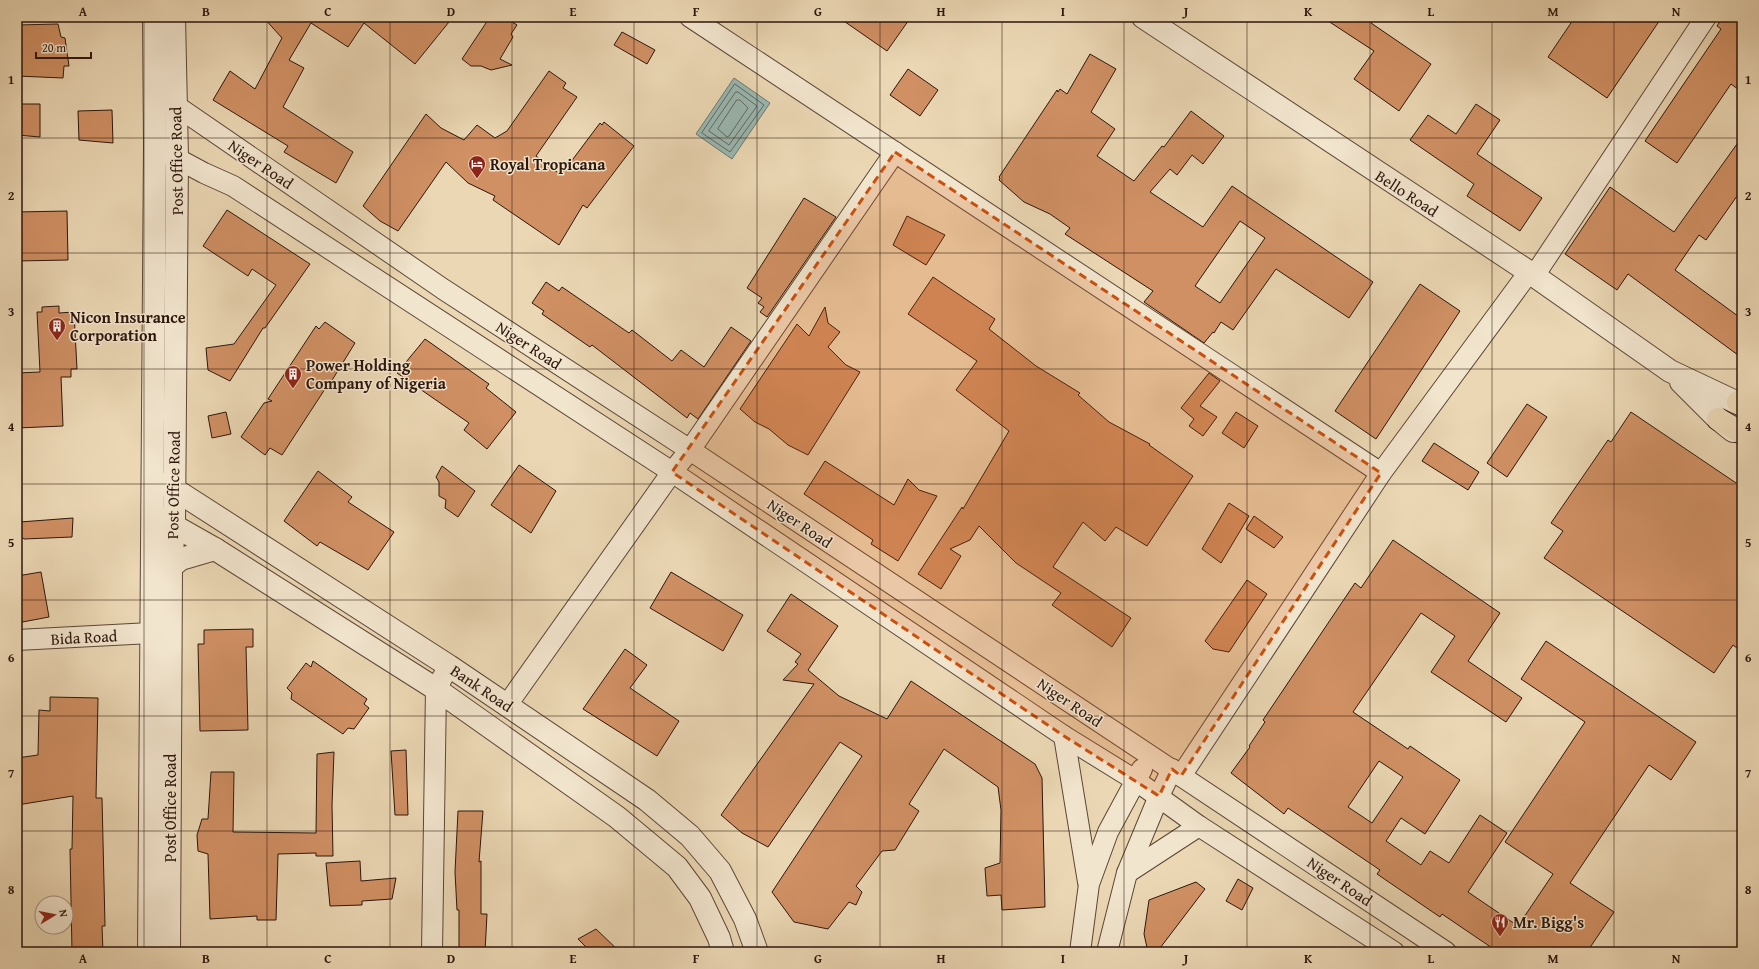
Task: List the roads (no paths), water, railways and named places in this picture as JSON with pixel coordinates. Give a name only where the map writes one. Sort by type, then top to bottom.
[{"type":"main road","points":[[1718,419],[1742,433]]},
{"type":"street","name":"Post Office Road","points":[[149,952],[155,146],[154,17]]},
{"type":"street","name":"Post Office Road","points":[[169,952],[171,567],[174,525],[177,158],[174,17]]},
{"type":"street","points":[[690,17],[1380,473]]},
{"type":"street","name":"Bello Road","points":[[1142,17],[1531,274],[1670,371],[1741,404]]},
{"type":"street","points":[[1107,952],[1127,873],[1159,796],[1380,473],[1531,274],[1706,17]]},
{"type":"street","name":"Niger Road","points":[[154,94],[175,105],[443,289],[690,450],[1446,952]]},
{"type":"street","name":"Niger Road","points":[[155,146],[204,173],[233,186],[428,312],[672,472],[1064,736],[1135,780],[1199,826],[1394,952]]},
{"type":"street","points":[[507,705],[672,472],[690,450],[895,152]]},
{"type":"street","points":[[428,312],[443,289]]},
{"type":"street","name":"Bello Road","points":[[1670,371],[1718,419],[1742,438]]},
{"type":"street","name":"Bank Road","points":[[152,479],[174,489],[448,666],[647,800],[690,836],[720,871],[745,919],[757,952]]},
{"type":"street","name":"Bank Road","points":[[152,515],[174,525],[215,549],[436,689],[617,817],[677,867],[700,898],[719,938],[723,952]]},
{"type":"street","points":[[171,567],[181,560],[215,549]]},
{"type":"street","name":"Bida Road","points":[[17,640],[151,633]]},
{"type":"street","points":[[432,952],[436,689],[448,666]]},
{"type":"street","points":[[1064,736],[1089,884]]},
{"type":"street","points":[[1080,952],[1089,884],[1108,832],[1150,755]]},
{"type":"street","points":[[1127,873],[1199,826]]},
{"type":"water","points":[[734,78],[770,103],[732,159],[696,134]]},
{"type":"place","name":"Royal Tropicana","points":[[477,179]]},
{"type":"place","name":"Nicon Insurance Corporation","points":[[57,341]]},
{"type":"place","name":"Power Holding Company of Nigeria","points":[[293,389]]},
{"type":"place","name":"Mr. Bigg's","points":[[1500,937]]}]
